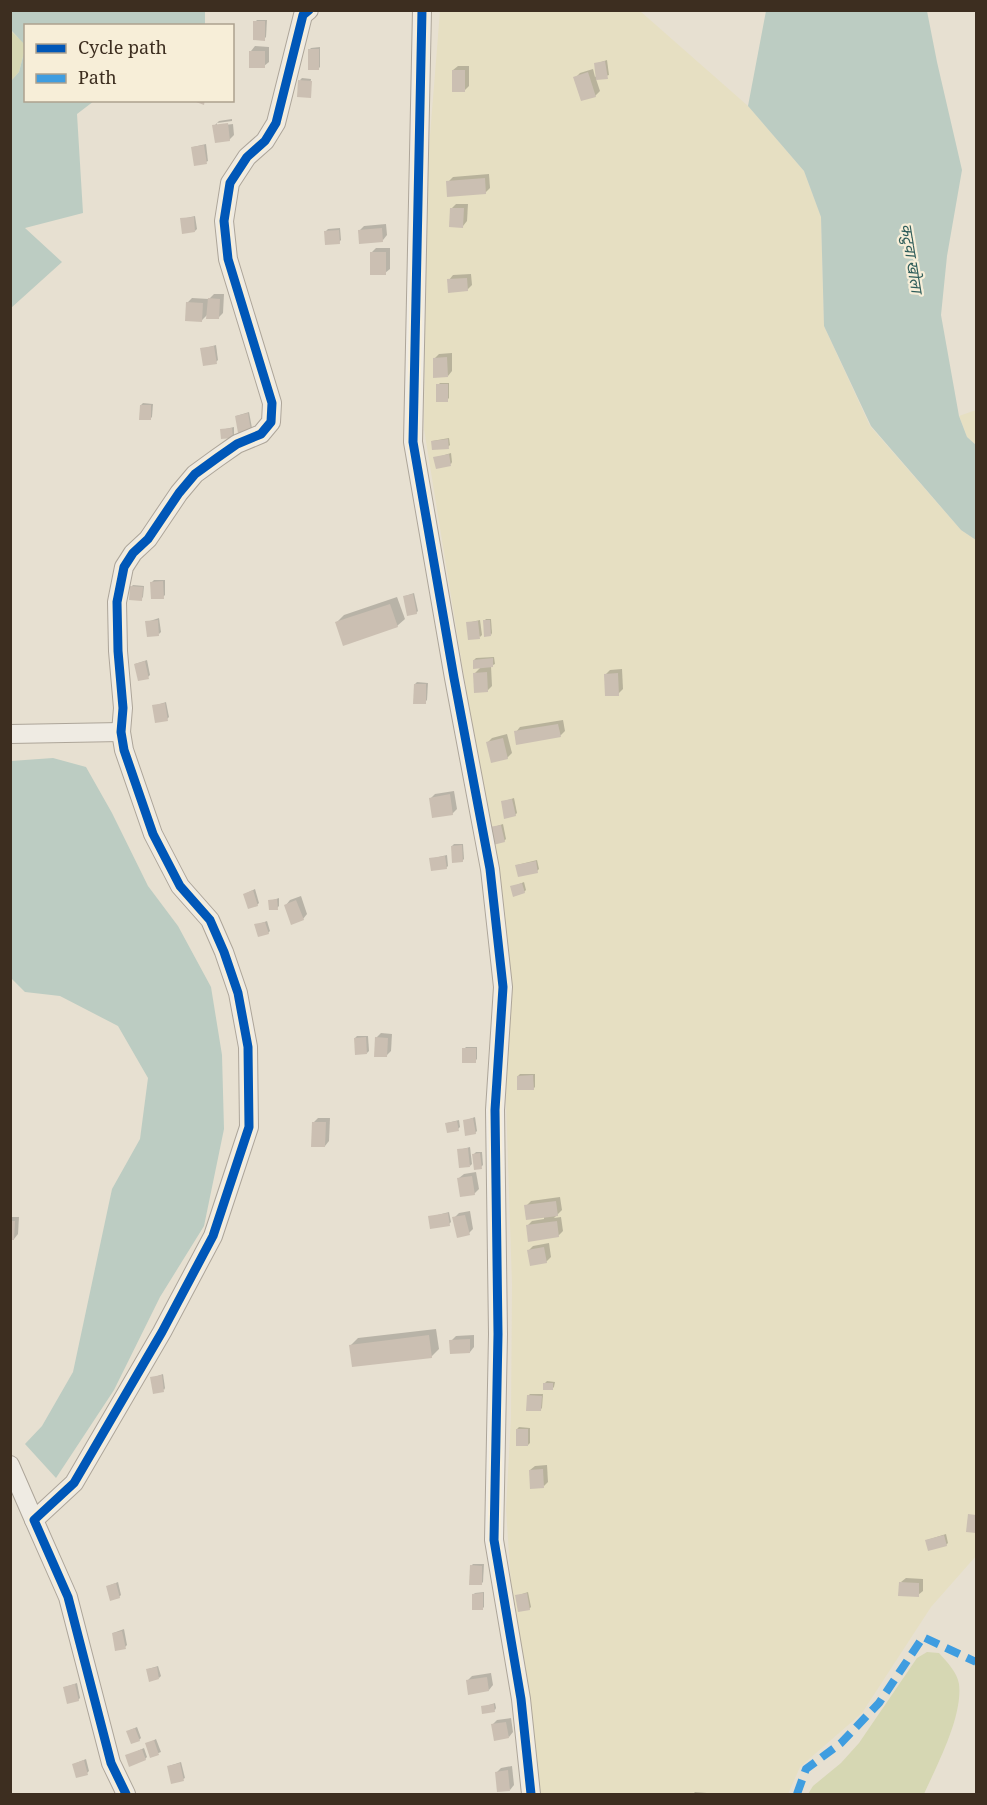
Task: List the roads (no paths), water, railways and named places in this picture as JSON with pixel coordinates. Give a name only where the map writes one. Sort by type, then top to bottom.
[{"type":"street","points":[[34,1520],[74,1483],[162,1332],[213,1236],[249,1127],[248,1047],[238,993],[210,920],[180,886],[153,834],[124,750],[121,732],[123,708],[117,602],[124,567],[133,553],[148,539],[179,493],[195,474],[237,444],[261,434],[271,422],[272,403],[228,259],[224,220],[230,183],[247,157],[265,141],[276,123],[303,15],[309,10]]},
{"type":"street","points":[[422,10],[413,442],[490,869],[503,987],[495,1110],[498,1334],[494,1540],[521,1699],[531,1794]]},
{"type":"street","points":[[10,734],[121,732]]},
{"type":"street","points":[[10,1465],[68,1597],[111,1763],[126,1794]]},
{"type":"water","points":[[10,11],[205,11],[205,24],[24,24],[24,44],[11,30]]},
{"type":"water","name":"कटुवा खोला","points":[[766,11],[927,11],[962,170],[947,256],[941,315],[959,416],[967,437],[976,445],[976,540],[961,530],[871,426],[824,326],[821,217],[804,171],[748,106]]},
{"type":"water","points":[[24,53],[24,102],[93,102],[77,114],[83,213],[25,228],[62,262],[11,308],[11,81],[19,72]]},
{"type":"water","points":[[53,758],[86,767],[112,813],[148,886],[178,926],[211,987],[222,1055],[224,1129],[204,1226],[160,1297],[114,1390],[56,1478],[25,1444],[42,1426],[73,1372],[112,1189],[140,1139],[148,1078],[118,1026],[60,996],[25,992],[11,978],[11,761]]}]
